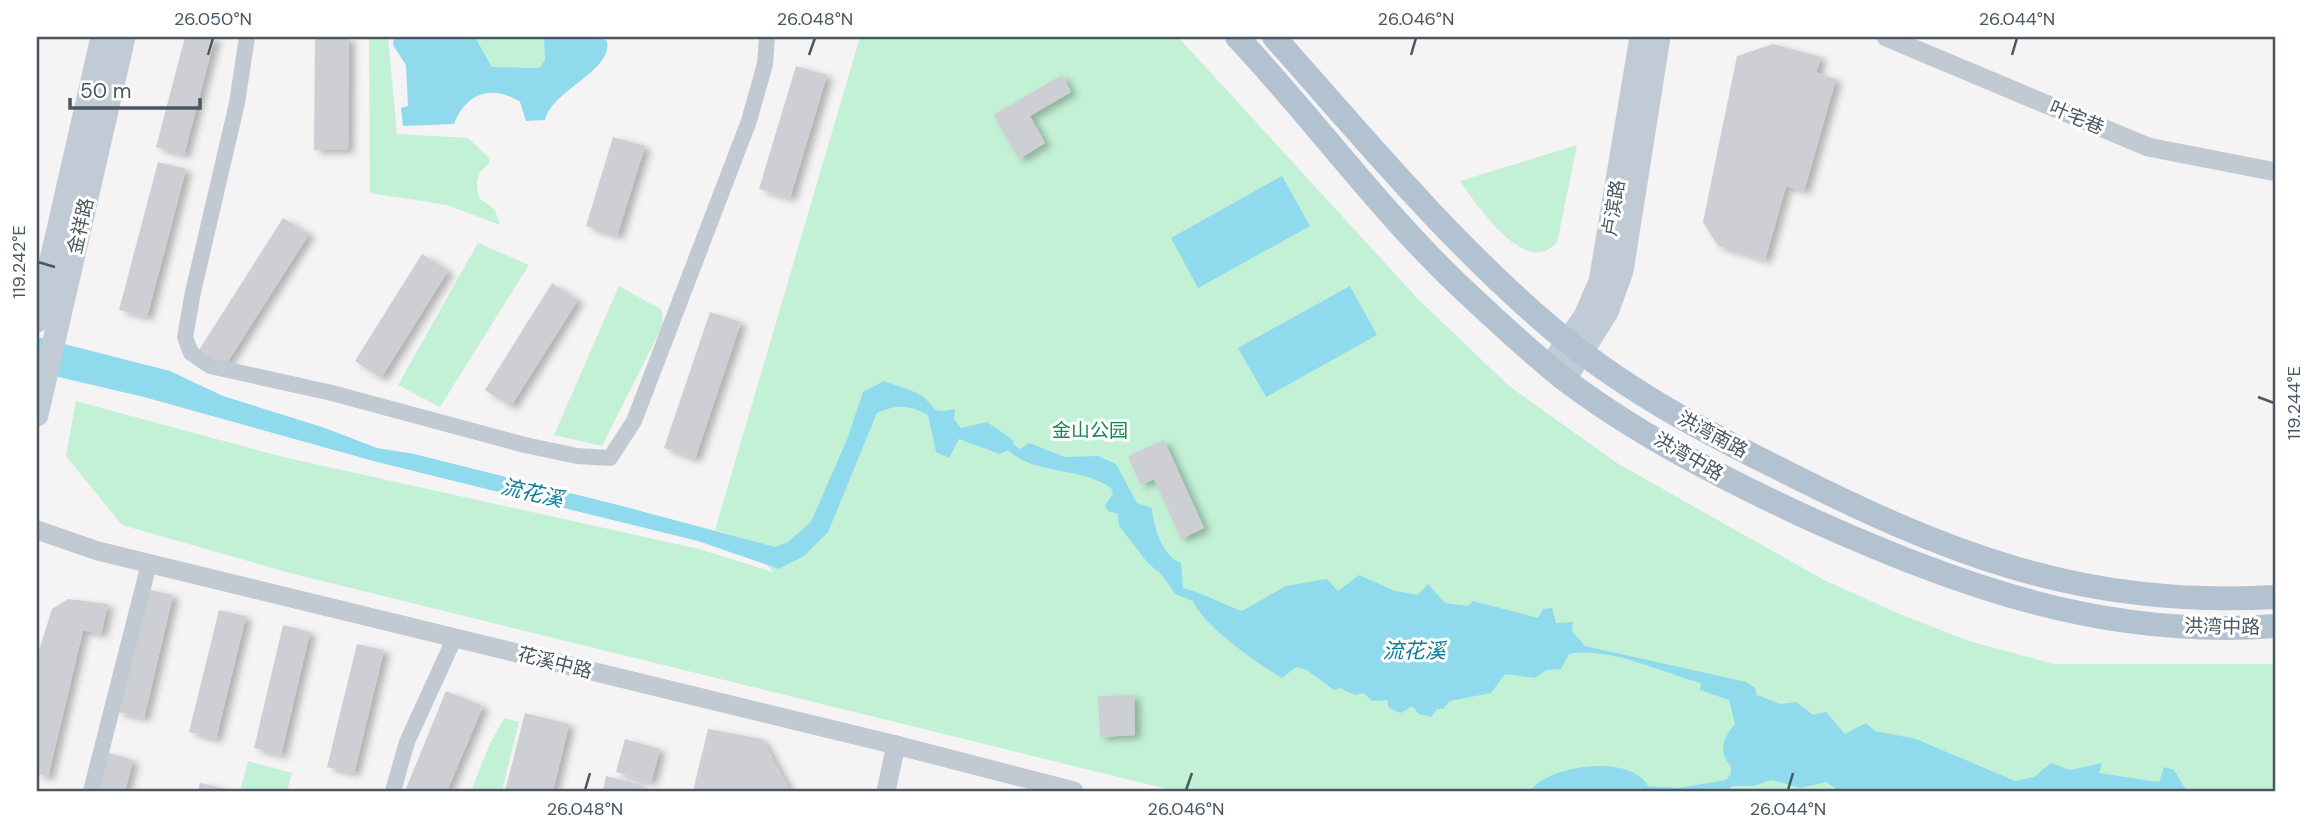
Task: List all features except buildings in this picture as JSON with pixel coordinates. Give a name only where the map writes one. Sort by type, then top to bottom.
[{"type":"main road","name":"金祥路","points":[[37,321],[102,37]]},
{"type":"main road","name":"金祥路","points":[[39,405],[124,37]]},
{"type":"main road","name":"洪湾中路","points":[[1237,37],[1410,237],[1464,291],[1557,373],[1677,451],[1733,482],[1894,556],[2008,598],[2069,613],[2159,625],[2237,628],[2276,626]]},
{"type":"main road","name":"洪湾南路","points":[[1274,37],[1460,244],[1576,347],[1622,381],[1721,440],[1938,543],[2035,576],[2102,590],[2177,597],[2276,597]]},
{"type":"main road","name":"卢滨路","points":[[1576,347],[1585,316],[1600,282],[1641,37]]},
{"type":"main road","points":[[1557,373],[1611,304],[1622,271],[1659,37]]},
{"type":"street","points":[[247,37],[237,103],[185,337],[191,353],[210,366],[332,393],[525,445],[577,456],[610,458],[634,421],[749,121],[765,64],[766,37]]},
{"type":"street","name":"叶宅巷","points":[[1886,37],[2148,147],[2276,172]]},
{"type":"street","name":"花溪中路","points":[[37,530],[98,551],[149,564],[896,745],[1074,791]]},
{"type":"street","points":[[37,539],[98,551]]},
{"type":"street","points":[[91,791],[149,564]]},
{"type":"street","points":[[393,791],[407,742],[455,637]]},
{"type":"street","points":[[886,791],[896,745]]},
{"type":"green space","points":[[369,37],[388,37],[397,134],[468,138],[489,158],[489,164],[479,175],[478,193],[479,198],[495,210],[500,225],[447,205],[370,193]]},
{"type":"green space","points":[[475,37],[541,37],[544,39],[545,60],[539,68],[492,67]]},
{"type":"green space","name":"金山公园","points":[[860,37],[1178,37],[1418,299],[1509,386],[1617,463],[1824,580],[1897,613],[1969,641],[2054,664],[2276,664],[2276,791],[1175,791],[290,573],[122,525],[66,456],[76,401],[283,457],[699,549],[773,572],[747,540],[715,530]]},
{"type":"green space","points":[[1577,145],[1557,243],[1542,252],[1530,252],[1507,238],[1495,227],[1460,181]]},
{"type":"green space","points":[[478,243],[529,265],[440,407],[398,385]]},
{"type":"green space","points":[[619,286],[662,310],[663,325],[602,446],[554,435]]},
{"type":"green space","points":[[504,718],[519,722],[502,791],[471,791],[489,746]]},
{"type":"green space","points":[[248,761],[292,773],[287,791],[240,791]]},
{"type":"water","points":[[394,37],[475,37],[492,67],[539,68],[545,60],[544,39],[541,37],[599,37],[607,41],[601,62],[559,99],[545,120],[526,121],[520,102],[500,93],[490,93],[465,105],[454,124],[403,126],[401,108],[408,106],[406,65],[393,45]]},
{"type":"water","points":[[1282,176],[1310,226],[1198,288],[1171,238]]},
{"type":"water","points":[[1350,286],[1377,335],[1266,397],[1238,348]]},
{"type":"water","name":"流花溪","points":[[37,337],[170,371],[223,396],[325,428],[377,448],[414,454],[775,547],[788,542],[811,522],[848,437],[863,392],[884,381],[922,396],[938,411],[955,409],[954,419],[961,428],[987,422],[1013,440],[1013,444],[1020,449],[1029,443],[1065,457],[1098,456],[1116,464],[1137,503],[1152,508],[1154,523],[1164,548],[1181,563],[1183,588],[1242,611],[1286,586],[1327,579],[1338,591],[1359,575],[1395,591],[1418,595],[1428,584],[1445,603],[1468,606],[1473,601],[1538,618],[1543,609],[1552,608],[1556,623],[1573,622],[1572,631],[1585,646],[1746,682],[1755,688],[1757,695],[1781,704],[1796,702],[1813,715],[1826,712],[1845,734],[1866,723],[1875,731],[1916,739],[2015,781],[2034,777],[2051,763],[2070,770],[2102,763],[2099,773],[2159,782],[2164,767],[2174,770],[2187,791],[1840,791],[1826,782],[1801,788],[1771,780],[1754,786],[1733,786],[1726,791],[1530,791],[1554,774],[1590,766],[1625,769],[1639,776],[1648,786],[1678,788],[1726,780],[1731,774],[1731,766],[1724,756],[1723,745],[1735,724],[1729,700],[1700,690],[1701,683],[1618,657],[1584,653],[1569,654],[1561,669],[1546,670],[1535,678],[1505,674],[1491,693],[1450,701],[1443,709],[1437,709],[1431,717],[1419,714],[1412,706],[1401,713],[1389,708],[1387,700],[1372,701],[1364,693],[1355,695],[1340,688],[1334,690],[1307,670],[1296,667],[1282,678],[1219,633],[1193,601],[1175,594],[1163,576],[1148,563],[1119,526],[1118,514],[1108,511],[1105,505],[1113,494],[1111,488],[1086,476],[1032,464],[1008,450],[1000,454],[959,439],[949,458],[936,452],[928,415],[915,409],[897,407],[877,413],[828,532],[804,556],[779,569],[698,541],[377,462],[144,397],[37,372]]}]
